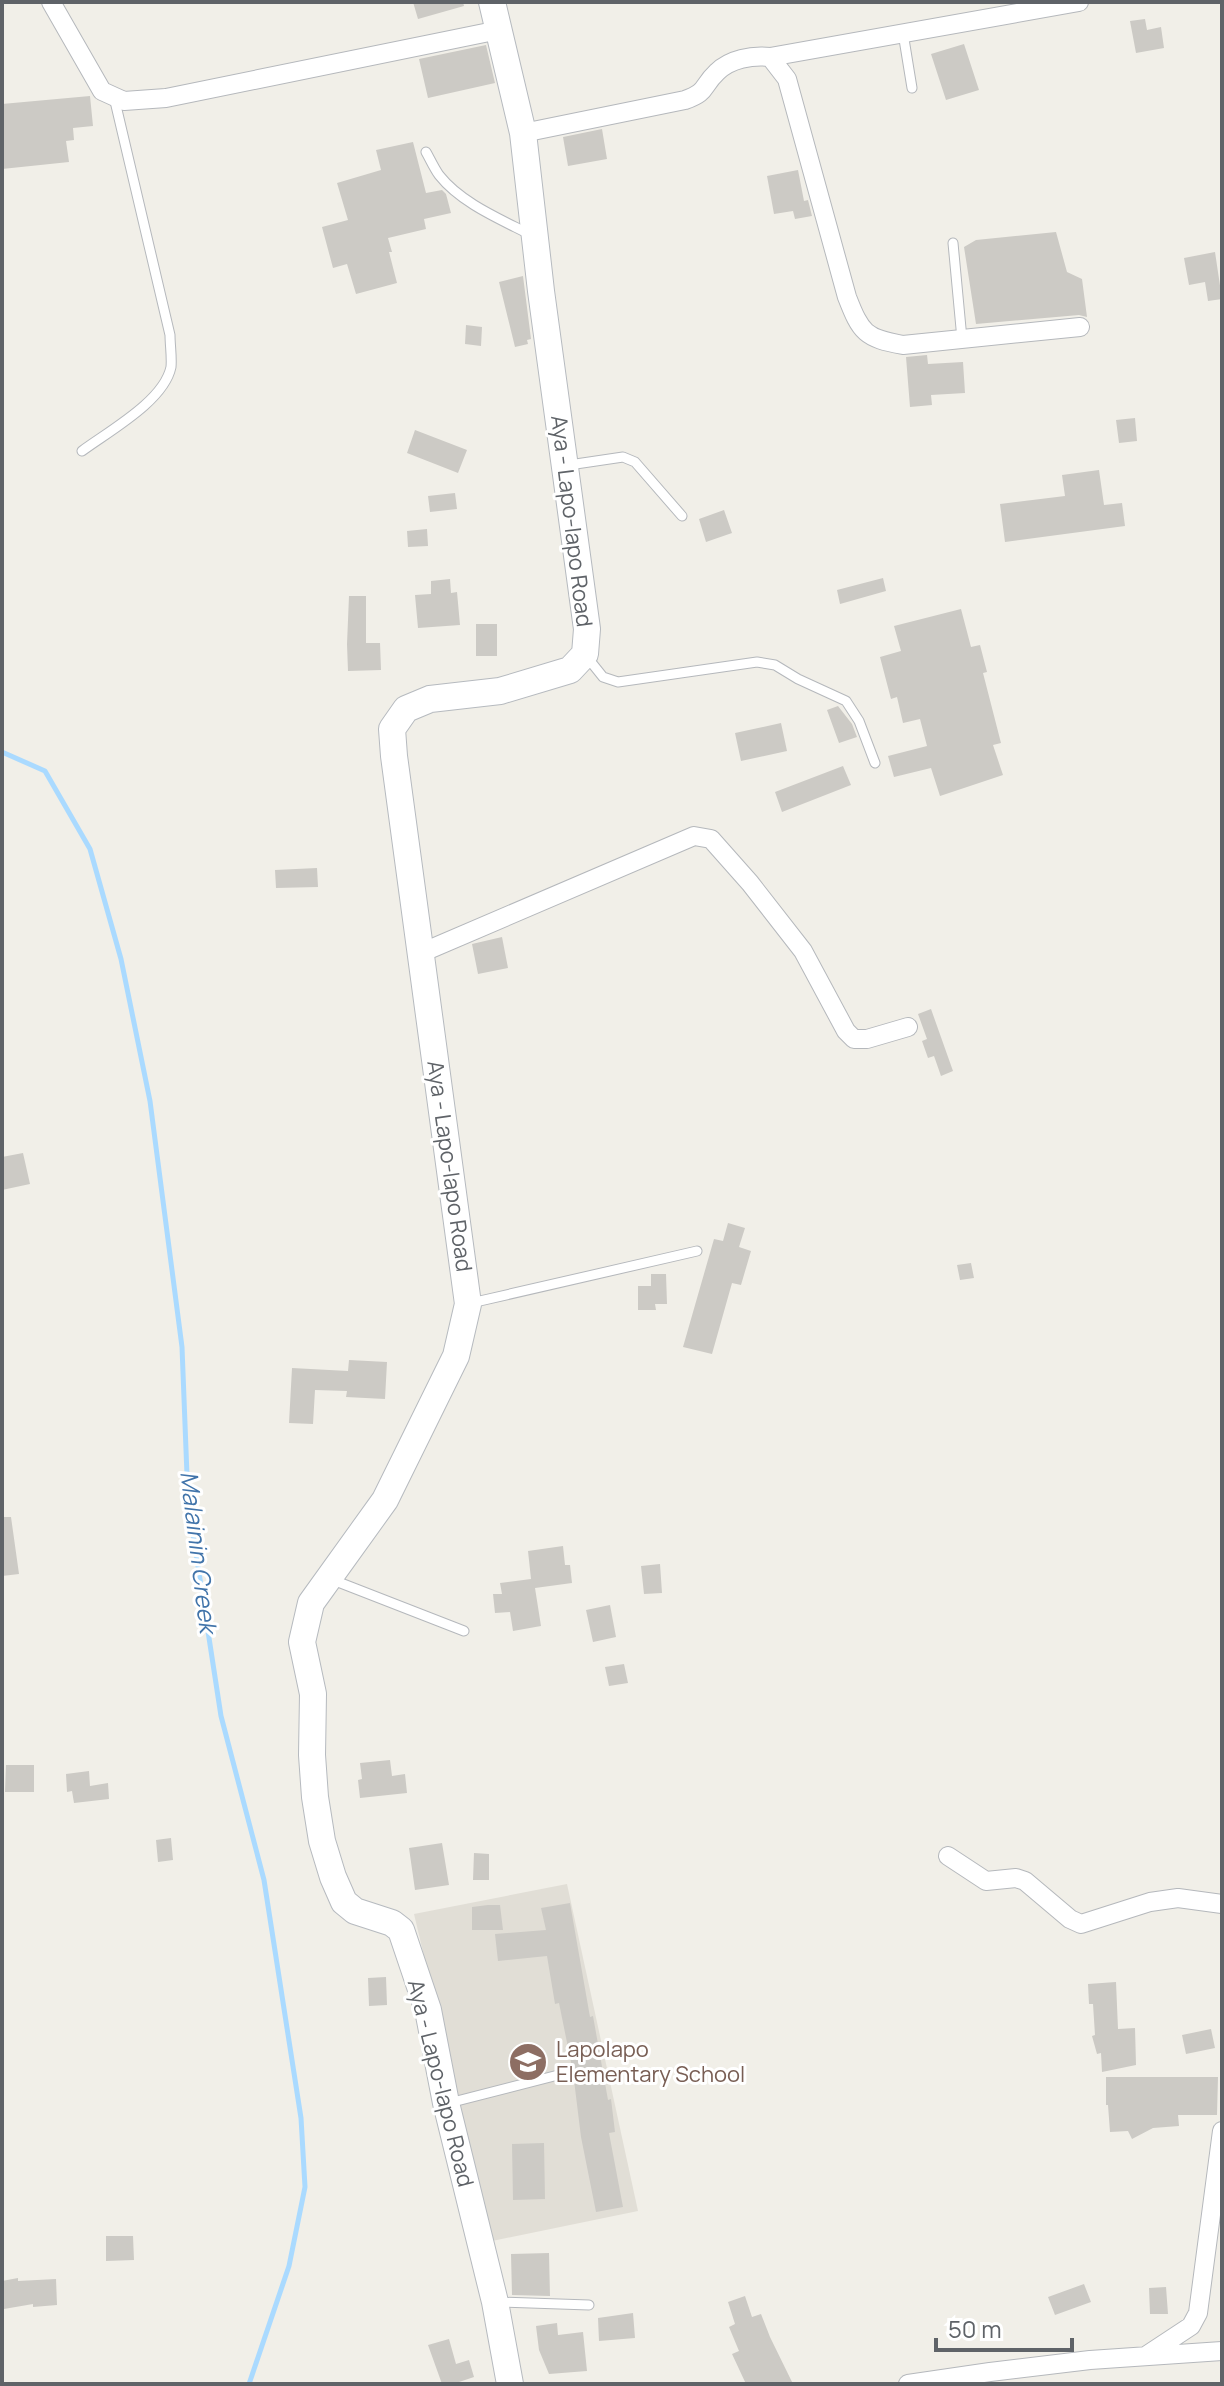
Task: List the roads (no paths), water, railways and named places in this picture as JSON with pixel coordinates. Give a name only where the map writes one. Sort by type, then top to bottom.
[{"type":"street","points":[[51,2],[102,91],[124,101],[166,98],[499,30]]},
{"type":"street","name":"Aya - Lapo-lapo Road","points":[[492,2],[523,133],[587,629],[585,654],[570,670],[500,691],[430,699],[406,709],[392,729],[468,1304],[456,1356],[385,1500],[311,1603],[302,1642],[313,1694],[312,1755],[322,1841],[344,1902],[355,1911],[392,1923],[401,1930],[428,2010],[446,2103],[495,2302],[510,2384]]},
{"type":"street","points":[[523,133],[701,95],[717,71],[756,56],[770,57],[1079,2]]},
{"type":"street","points":[[770,57],[787,79],[847,297],[858,325],[876,340],[903,345],[1080,327]]},
{"type":"street","points":[[421,953],[694,836],[704,836],[711,839],[750,883],[803,951],[846,1031],[854,1039],[867,1039],[908,1027]]},
{"type":"street","points":[[948,1856],[986,1881],[1016,1878],[1025,1881],[1070,1919],[1081,1924],[1150,1902],[1178,1898],[1222,1904]]},
{"type":"street","points":[[1145,2357],[1191,2326],[1198,2313],[1222,2131]]},
{"type":"street","points":[[908,2384],[990,2372],[1218,2351]]},
{"type":"lane","points":[[903,33],[912,88]]},
{"type":"lane","points":[[82,451],[146,404],[161,389],[171,367],[170,335],[114,96]]},
{"type":"lane","points":[[426,152],[438,174],[451,187],[535,237]]},
{"type":"lane","points":[[953,243],[962,339]]},
{"type":"lane","points":[[565,465],[623,457],[635,462],[682,516]]},
{"type":"lane","points":[[585,654],[603,677],[618,682],[757,662],[775,665],[846,701],[859,721],[875,763]]},
{"type":"lane","points":[[468,1304],[697,1251]]},
{"type":"lane","points":[[330,1578],[464,1631]]},
{"type":"lane","points":[[446,2103],[566,2073]]},
{"type":"lane","points":[[495,2302],[589,2305]]},
{"type":"waterway","name":"Malainin Creek","points":[[2,752],[45,771],[90,849],[121,959],[150,1101],[182,1347],[188,1501],[221,1716],[264,1880],[301,2118],[305,2187],[289,2266],[249,2384]]},
{"type":"place","name":"Lapolapo Elementary School","points":[[528,2062]]}]
